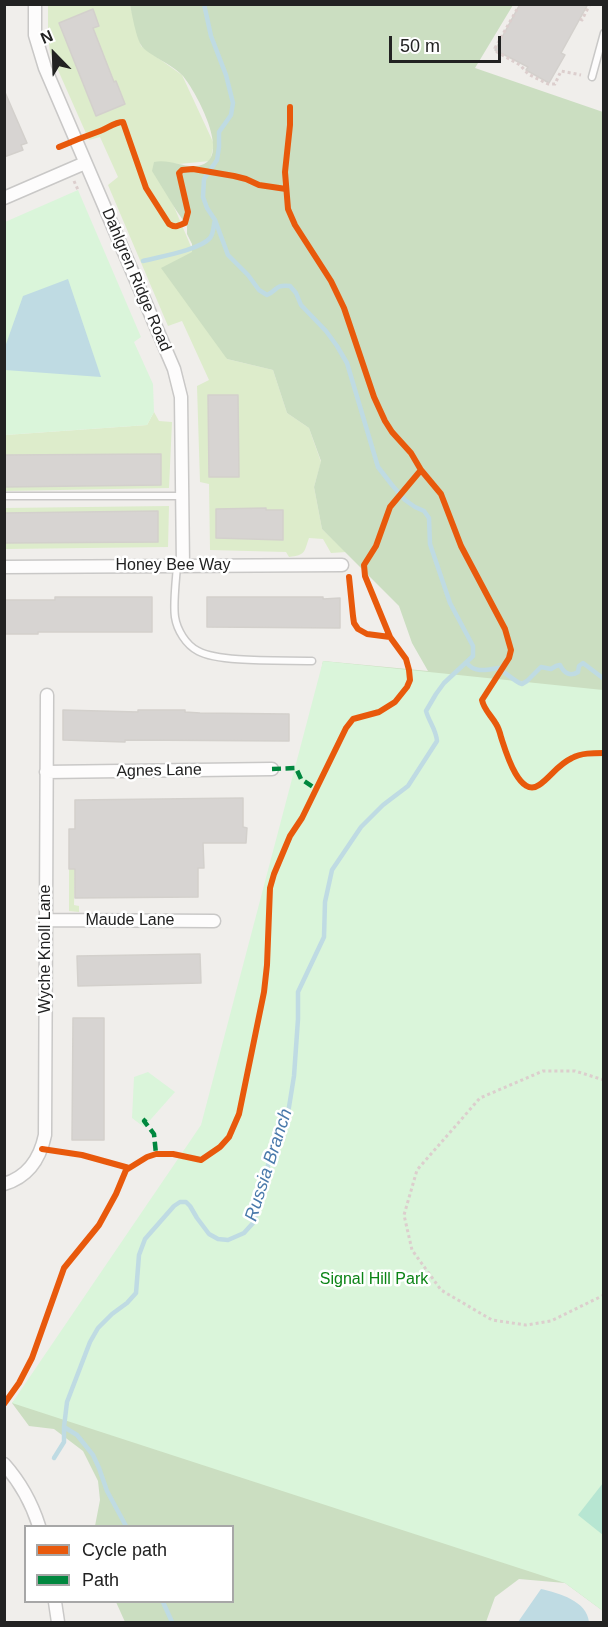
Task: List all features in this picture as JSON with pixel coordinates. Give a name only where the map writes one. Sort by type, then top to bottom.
[{"type":"street","name":"Dahlgren Ridge Road","points":[[35,4],[35,35],[39,53],[177,376],[181,397],[180,566]]},
{"type":"street","points":[[4,198],[86,163]]},
{"type":"street","name":"Honey Bee Way","points":[[4,567],[342,565]]},
{"type":"street","name":"Wyche Knoll Lane","points":[[4,1184],[14,1181],[32,1166],[42,1149],[45,1136],[47,695]]},
{"type":"street","name":"Agnes Lane","points":[[46,772],[272,769]]},
{"type":"street","name":"Maude Lane","points":[[46,920],[214,921]]},
{"type":"street","points":[[4,1464],[26,1496],[38,1525]]},
{"type":"street","points":[[55,1603],[58,1623]]},
{"type":"lane","points":[[592,77],[603,33]]},
{"type":"lane","points":[[4,496],[182,496]]},
{"type":"lane","points":[[180,566],[175,617],[190,647],[210,656],[227,658],[312,661]]},
{"type":"path","points":[[520,4],[495,47],[497,52],[520,65],[528,74],[550,85],[555,84],[561,71],[592,77]]},
{"type":"path","points":[[580,19],[582,20],[591,4]]},
{"type":"path","points":[[73,178],[78,190]]},
{"type":"path","points":[[603,1080],[575,1071],[543,1071],[480,1098],[417,1170],[404,1215],[412,1250],[441,1290],[492,1320],[526,1325],[551,1321],[603,1294]]},
{"type":"green space","points":[[48,5],[130,5],[141,46],[182,75],[214,144],[210,161],[179,164],[155,162],[195,256],[227,359],[273,370],[287,413],[309,428],[321,462],[314,487],[322,529],[346,552],[331,553],[323,539],[309,538],[304,552],[289,557],[286,552],[210,550],[209,484],[200,482],[197,386],[209,380],[182,321],[168,326],[108,185],[118,177],[100,137],[89,140],[50,52]]},
{"type":"green space","points":[[130,5],[513,5],[475,68],[603,112],[603,1611],[565,1583],[519,1579],[495,1597],[486,1622],[125,1622],[116,1603],[234,1603],[234,1525],[95,1525],[100,1500],[98,1481],[83,1451],[54,1429],[29,1426],[12,1403],[154,1244],[216,1204],[323,661],[428,671],[412,643],[399,606],[322,529],[314,487],[321,461],[309,428],[287,413],[273,370],[227,359],[161,268],[192,252],[192,244],[187,234],[187,226],[152,171],[154,162],[192,166],[204,164],[211,158],[212,134],[201,106],[182,75],[148,52],[141,45]]},
{"type":"green space","points":[[78,190],[141,337],[134,342],[153,384],[154,412],[147,425],[5,435],[5,222]]},
{"type":"green space","points":[[154,412],[159,421],[172,422],[169,488],[5,491],[5,435],[147,425]]},
{"type":"green space","points":[[169,506],[168,547],[5,549],[4,508]]},
{"type":"green space","name":"Signal Hill Park","points":[[323,661],[603,690],[603,1611],[565,1583],[12,1403],[201,1125]]},
{"type":"green space","points":[[69,869],[75,869],[74,905],[79,906],[79,912],[69,911]]},
{"type":"green space","points":[[148,1072],[175,1092],[144,1127],[132,1118],[134,1077]]},
{"type":"green space","points":[[603,1483],[603,1535],[578,1515]]},
{"type":"water","points":[[68,279],[101,377],[5,370],[5,347],[23,296]]},
{"type":"water","points":[[541,1589],[578,1603],[589,1622],[518,1622]]},
{"type":"building","points":[[520,4],[588,4],[561,53],[565,55],[549,83],[526,70],[528,67],[495,50]]},
{"type":"building","points":[[93,9],[99,26],[93,28],[125,104],[96,116],[59,23]]},
{"type":"building","points":[[4,90],[27,143],[21,145],[23,150],[4,157]]},
{"type":"building","points":[[208,395],[238,395],[239,477],[209,477]]},
{"type":"building","points":[[161,454],[161,485],[4,487],[4,455]]},
{"type":"building","points":[[266,508],[266,510],[283,510],[283,540],[216,538],[216,509]]},
{"type":"building","points":[[158,511],[158,542],[4,543],[4,513]]},
{"type":"building","points":[[55,597],[152,597],[152,632],[4,634],[4,600],[55,600]]},
{"type":"building","points":[[207,597],[340,598],[340,628],[207,627]]},
{"type":"building","points":[[63,710],[138,712],[138,710],[185,710],[185,712],[200,713],[289,714],[289,741],[63,740]]},
{"type":"building","points":[[243,798],[243,827],[247,828],[246,843],[203,843],[204,868],[198,868],[198,897],[75,898],[75,869],[69,869],[69,829],[75,829],[75,800]]},
{"type":"building","points":[[200,954],[201,983],[78,986],[77,956]]},
{"type":"building","points":[[73,1018],[104,1018],[104,1140],[72,1140]]},
{"type":"waterway","name":"Russia Branch","points":[[54,1458],[64,1442],[67,1402],[90,1342],[98,1328],[136,1293],[139,1255],[145,1239],[180,1202],[186,1202],[209,1234],[218,1239],[228,1240],[244,1233],[253,1223],[266,1186],[268,1165],[282,1136],[289,1107],[294,1076],[298,992],[324,937],[325,902],[332,870],[361,827],[383,805],[408,786],[437,741],[426,711],[444,683],[473,656],[473,646],[450,603],[430,544],[429,518],[424,511],[405,500],[378,467],[347,363],[337,346],[301,305],[290,286],[279,287],[267,295],[259,290],[228,255],[215,220],[207,208],[203,197],[204,179],[217,160],[219,132],[231,115],[233,103],[226,75],[211,36],[204,4]]},
{"type":"waterway","points":[[143,261],[205,242],[213,232],[215,220]]},
{"type":"waterway","points":[[467,663],[477,670],[498,668],[522,684],[541,667],[551,669],[560,665],[565,672],[572,674],[578,672],[579,666],[583,663],[604,679]]},
{"type":"waterway","points":[[64,1427],[77,1435],[93,1455],[107,1491],[125,1525]]},
{"type":"waterway","points":[[163,1603],[172,1622]]},
{"type":"marked path","points":[[272,769],[296,768],[301,779],[316,789]]},
{"type":"marked path","points":[[146,1119],[144,1121],[154,1134],[156,1154]]},
{"type":"cycle path","points":[[290,107],[285,172],[288,209],[295,225],[331,281],[344,308],[374,397],[385,421],[411,453],[421,470]]},
{"type":"cycle path","points":[[59,147],[123,122],[146,188],[169,224],[173,226],[185,223],[188,212],[179,173],[182,170],[193,169],[234,176],[259,185],[286,189]]},
{"type":"cycle path","points":[[4,1404],[19,1383],[32,1358],[64,1268],[99,1225],[126,1170],[156,1154],[173,1154],[201,1160],[220,1147],[229,1137],[239,1114],[264,992],[270,888],[274,874],[290,836],[302,818],[346,728],[353,719],[379,712],[395,702],[410,680],[406,659],[390,637],[365,576],[364,565],[376,546],[390,507],[421,470],[441,494],[461,546],[505,629],[511,650],[509,658],[482,700],[497,727],[519,779],[525,785],[532,787],[539,785],[572,758],[583,754],[604,753]]},
{"type":"cycle path","points":[[349,577],[354,623],[358,629],[367,634],[390,637]]},
{"type":"cycle path","points":[[42,1149],[82,1155],[129,1168]]}]
